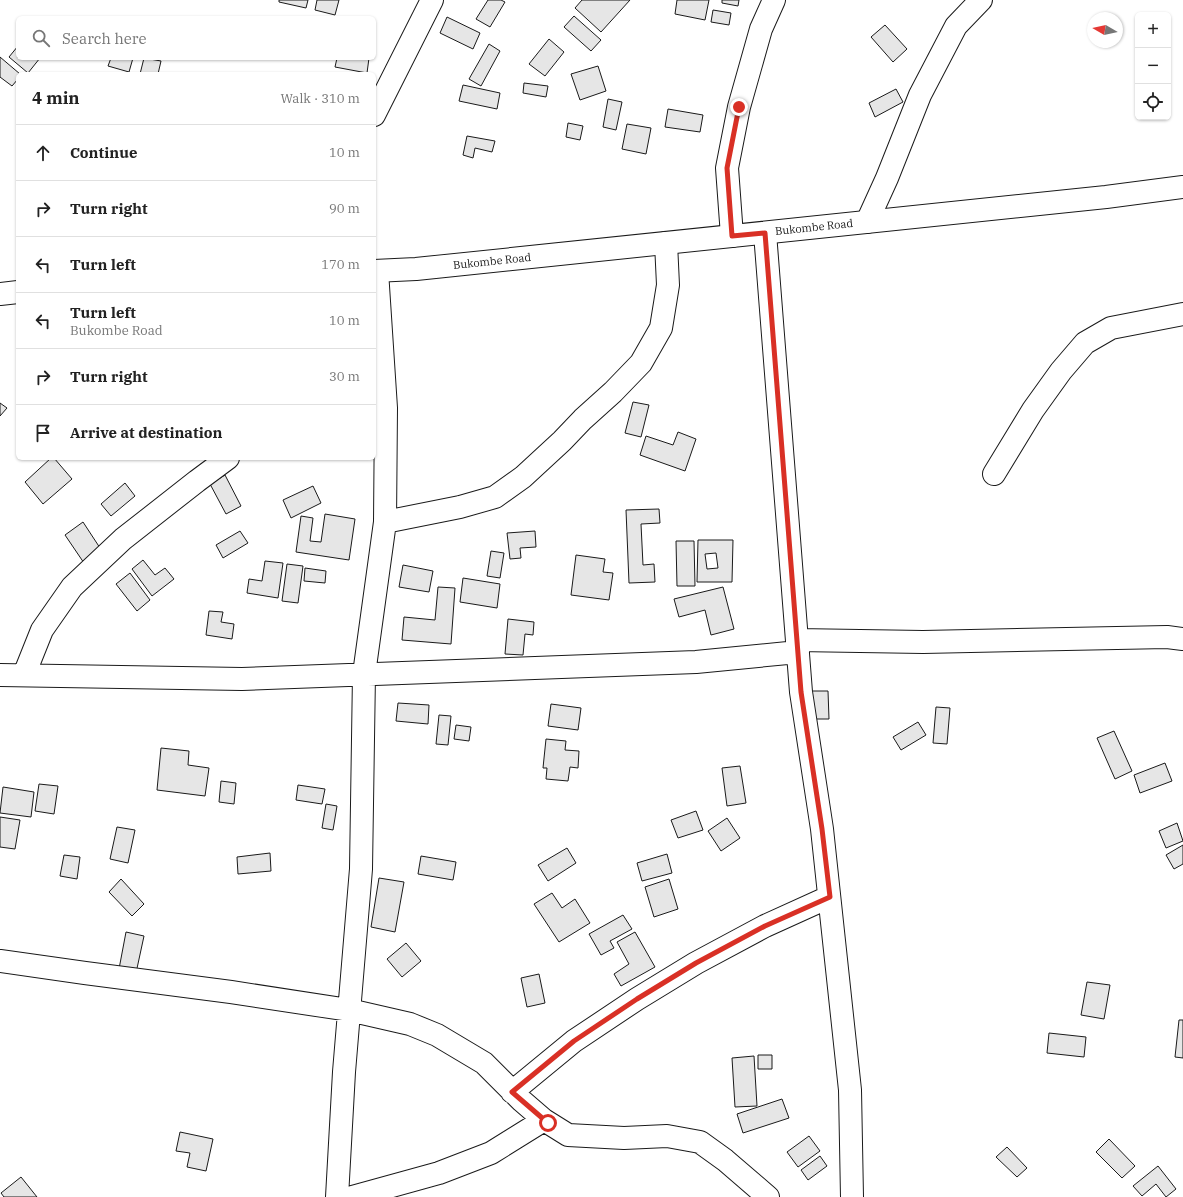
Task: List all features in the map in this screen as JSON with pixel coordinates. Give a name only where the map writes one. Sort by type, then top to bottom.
[{"type":"street","points":[[376,112],[432,0]]},
{"type":"street","points":[[732,236],[727,168],[743,93],[761,30],[774,0]]},
{"type":"street","points":[[867,222],[888,178],[924,88],[956,26],[981,0]]},
{"type":"street","name":"Bukombe Road","points":[[376,271],[416,269],[765,233],[1106,197],[1183,187]]},
{"type":"street","points":[[765,233],[801,692],[822,829],[850,1090],[852,1197]]},
{"type":"street","points":[[385,522],[460,507],[494,497],[523,477],[613,392],[641,363],[661,328],[668,285],[666,243]]},
{"type":"street","points":[[0,294],[16,292]]},
{"type":"street","points":[[337,1197],[344,1072],[361,869],[364,674],[385,522],[386,408],[379,376],[376,297]]},
{"type":"street","points":[[994,474],[1033,410],[1085,343],[1111,328],[1183,314]]},
{"type":"street","points":[[24,676],[42,630],[72,587],[123,539],[196,481],[225,460]]},
{"type":"street","points":[[0,675],[242,679],[696,662],[798,646],[923,642],[1183,639]]},
{"type":"street","points":[[512,1092],[574,1041],[637,999],[689,967],[765,926],[830,897]]},
{"type":"street","points":[[0,961],[231,992],[349,1010],[410,1024],[437,1035],[484,1063],[512,1092],[544,1120],[568,1135],[624,1138],[667,1136],[700,1142],[725,1160],[768,1197]]},
{"type":"street","points":[[352,1197],[439,1173],[491,1153],[544,1120]]},
{"type":"building","points":[[279,0],[308,0],[306,8],[279,2]]},
{"type":"building","points":[[317,0],[339,0],[335,15],[315,10]]},
{"type":"building","points":[[488,0],[501,0],[505,2],[490,27],[476,19]]},
{"type":"building","points":[[582,0],[630,0],[601,32],[575,8]]},
{"type":"building","points":[[677,0],[709,0],[705,20],[675,14]]},
{"type":"building","points":[[722,0],[739,0],[738,6],[722,3]]},
{"type":"building","points":[[713,10],[731,13],[729,25],[711,22]]},
{"type":"building","points":[[574,16],[601,40],[591,51],[564,27]]},
{"type":"building","points":[[447,17],[480,33],[473,49],[440,33]]},
{"type":"building","points":[[885,25],[907,49],[893,62],[871,37]]},
{"type":"building","points":[[549,39],[564,52],[545,76],[529,64]]},
{"type":"building","points":[[489,44],[500,51],[481,86],[469,79]]},
{"type":"building","points":[[16,48],[16,60],[38,60],[29,72],[27,72],[9,57]]},
{"type":"building","points":[[0,57],[18,72],[16,72],[16,81],[12,86],[0,77]]},
{"type":"building","points":[[110,60],[132,60],[129,72],[108,66]]},
{"type":"building","points":[[144,60],[161,61],[158,72],[140,72]]},
{"type":"building","points":[[337,60],[369,60],[367,72],[335,67]]},
{"type":"building","points":[[598,66],[606,91],[580,100],[571,74]]},
{"type":"building","points":[[524,83],[548,86],[546,97],[523,93]]},
{"type":"building","points":[[463,85],[500,93],[497,109],[459,101]]},
{"type":"building","points":[[896,89],[903,102],[875,117],[869,103]]},
{"type":"building","points":[[608,99],[622,102],[616,130],[603,127]]},
{"type":"building","points":[[668,109],[703,115],[700,132],[665,127]]},
{"type":"building","points":[[568,123],[583,126],[580,140],[566,137]]},
{"type":"building","points":[[627,124],[651,128],[646,154],[622,149]]},
{"type":"building","points":[[467,136],[495,141],[492,152],[475,148],[473,158],[463,155]]},
{"type":"building","points":[[633,402],[649,405],[641,437],[625,433]]},
{"type":"building","points":[[0,403],[7,408],[0,416]]},
{"type":"building","points":[[678,432],[696,439],[685,471],[640,455],[646,436],[673,445]]},
{"type":"building","points":[[49,460],[56,460],[72,479],[43,504],[25,482]]},
{"type":"building","points":[[225,475],[241,506],[226,514],[210,484]]},
{"type":"building","points":[[125,483],[135,496],[111,516],[101,504]]},
{"type":"building","points":[[313,486],[321,503],[291,518],[283,500]]},
{"type":"building","points":[[659,509],[660,523],[641,524],[643,565],[654,564],[655,582],[629,583],[626,510]]},
{"type":"building","points":[[325,514],[355,519],[349,560],[296,552],[301,516],[313,518],[310,541],[321,542]]},
{"type":"building","points":[[83,522],[102,551],[84,563],[65,535]]},
{"type":"building","points":[[240,531],[248,543],[223,558],[216,545]]},
{"type":"building","points":[[535,531],[536,547],[520,548],[521,558],[510,559],[507,533]]},
{"type":"building","points":[[698,540],[733,540],[732,582],[697,582]],"holes":[[[716,553],[718,568],[707,569],[705,554]]]},
{"type":"building","points":[[676,541],[694,541],[695,586],[677,586]]},
{"type":"building","points":[[491,551],[504,553],[500,578],[487,576]]},
{"type":"building","points":[[576,555],[605,559],[603,572],[613,573],[609,600],[571,595]]},
{"type":"building","points":[[143,560],[155,575],[165,568],[174,579],[152,596],[132,569]]},
{"type":"building","points":[[265,561],[283,563],[278,598],[247,593],[249,579],[262,581]]},
{"type":"building","points":[[287,564],[303,566],[298,603],[282,601]]},
{"type":"building","points":[[403,565],[433,571],[429,592],[399,587]]},
{"type":"building","points":[[305,568],[326,571],[325,583],[304,581]]},
{"type":"building","points":[[130,573],[150,600],[137,611],[116,584]]},
{"type":"building","points":[[463,578],[500,584],[497,608],[460,602]]},
{"type":"building","points":[[438,587],[455,588],[451,644],[402,640],[404,617],[435,620]]},
{"type":"building","points":[[723,587],[734,629],[711,635],[705,610],[679,617],[674,599]]},
{"type":"building","points":[[209,611],[223,612],[221,622],[234,624],[232,639],[206,635]]},
{"type":"building","points":[[508,619],[534,622],[533,635],[525,634],[523,655],[505,654]]},
{"type":"building","points":[[812,691],[828,691],[829,719],[813,719]]},
{"type":"building","points":[[398,703],[429,705],[428,724],[396,721]]},
{"type":"building","points":[[551,704],[581,708],[578,730],[548,726]]},
{"type":"building","points":[[936,707],[950,708],[947,744],[933,743]]},
{"type":"building","points":[[439,715],[451,716],[448,745],[436,744]]},
{"type":"building","points":[[918,722],[926,735],[901,750],[893,737]]},
{"type":"building","points":[[456,725],[471,727],[469,741],[454,739]]},
{"type":"building","points":[[1114,731],[1132,771],[1115,779],[1097,738]]},
{"type":"building","points":[[546,739],[566,741],[565,750],[579,751],[578,768],[570,767],[568,781],[546,779],[547,768],[543,768]]},
{"type":"building","points":[[161,748],[189,751],[188,765],[209,768],[205,796],[157,790]]},
{"type":"building","points":[[1165,763],[1172,781],[1140,793],[1134,775]]},
{"type":"building","points":[[740,766],[746,803],[727,806],[722,768]]},
{"type":"building","points":[[221,781],[236,783],[234,804],[219,802]]},
{"type":"building","points":[[39,784],[58,786],[54,814],[35,811]]},
{"type":"building","points":[[298,785],[325,789],[322,804],[296,800]]},
{"type":"building","points":[[3,787],[34,792],[31,817],[0,813]]},
{"type":"building","points":[[326,804],[337,806],[333,830],[322,828]]},
{"type":"building","points":[[696,811],[703,830],[678,838],[671,820]]},
{"type":"building","points":[[0,817],[20,820],[15,849],[0,847]]},
{"type":"building","points":[[727,818],[740,838],[721,851],[708,831]]},
{"type":"building","points":[[1177,823],[1183,841],[1166,848],[1159,831]]},
{"type":"building","points":[[117,827],[135,830],[128,863],[110,859]]},
{"type":"building","points":[[1183,845],[1183,864],[1174,869],[1166,855]]},
{"type":"building","points":[[567,848],[576,863],[548,881],[538,865]]},
{"type":"building","points":[[270,853],[271,871],[238,874],[237,857]]},
{"type":"building","points":[[667,854],[672,873],[642,881],[637,863]]},
{"type":"building","points":[[64,855],[80,857],[77,879],[60,876]]},
{"type":"building","points":[[421,856],[456,862],[453,880],[418,874]]},
{"type":"building","points":[[379,878],[404,882],[395,932],[371,927]]},
{"type":"building","points":[[121,879],[144,904],[132,916],[109,892]]},
{"type":"building","points":[[669,879],[678,909],[654,917],[645,887]]},
{"type":"building","points":[[552,893],[562,908],[575,899],[590,923],[559,942],[534,904]]},
{"type":"building","points":[[623,915],[632,929],[610,941],[614,948],[601,955],[589,934]]},
{"type":"building","points":[[126,932],[144,936],[136,973],[119,969]]},
{"type":"building","points":[[635,932],[655,967],[621,986],[614,974],[629,964],[617,942]]},
{"type":"building","points":[[406,943],[421,961],[402,977],[387,959]]},
{"type":"building","points":[[539,974],[545,1003],[527,1007],[521,978]]},
{"type":"building","points":[[1087,982],[1110,985],[1104,1019],[1081,1015]]},
{"type":"building","points":[[1179,1020],[1183,1020],[1183,1058],[1175,1057]]},
{"type":"building","points":[[1049,1033],[1086,1037],[1084,1057],[1047,1053]]},
{"type":"building","points":[[758,1055],[772,1055],[772,1069],[758,1069]]},
{"type":"building","points":[[754,1056],[757,1106],[735,1107],[732,1058]]},
{"type":"building","points":[[782,1099],[789,1118],[743,1133],[737,1114]]},
{"type":"building","points":[[180,1132],[213,1139],[206,1171],[187,1167],[190,1153],[176,1151]]},
{"type":"building","points":[[809,1136],[820,1151],[798,1167],[787,1152]]},
{"type":"building","points":[[1109,1139],[1135,1166],[1122,1178],[1096,1152]]},
{"type":"building","points":[[1007,1147],[1027,1168],[1017,1177],[996,1157]]},
{"type":"building","points":[[820,1156],[827,1166],[808,1180],[801,1170]]},
{"type":"building","points":[[1158,1166],[1176,1189],[1166,1197],[1156,1184],[1142,1196],[1133,1186]]},
{"type":"building","points":[[21,1177],[37,1197],[4,1197],[1,1193]]},
{"type":"route","points":[[548,1123],[512,1092],[574,1041],[637,999],[696,963],[765,926],[830,897],[822,829],[801,692],[765,233],[732,236],[727,168],[739,107]]}]
